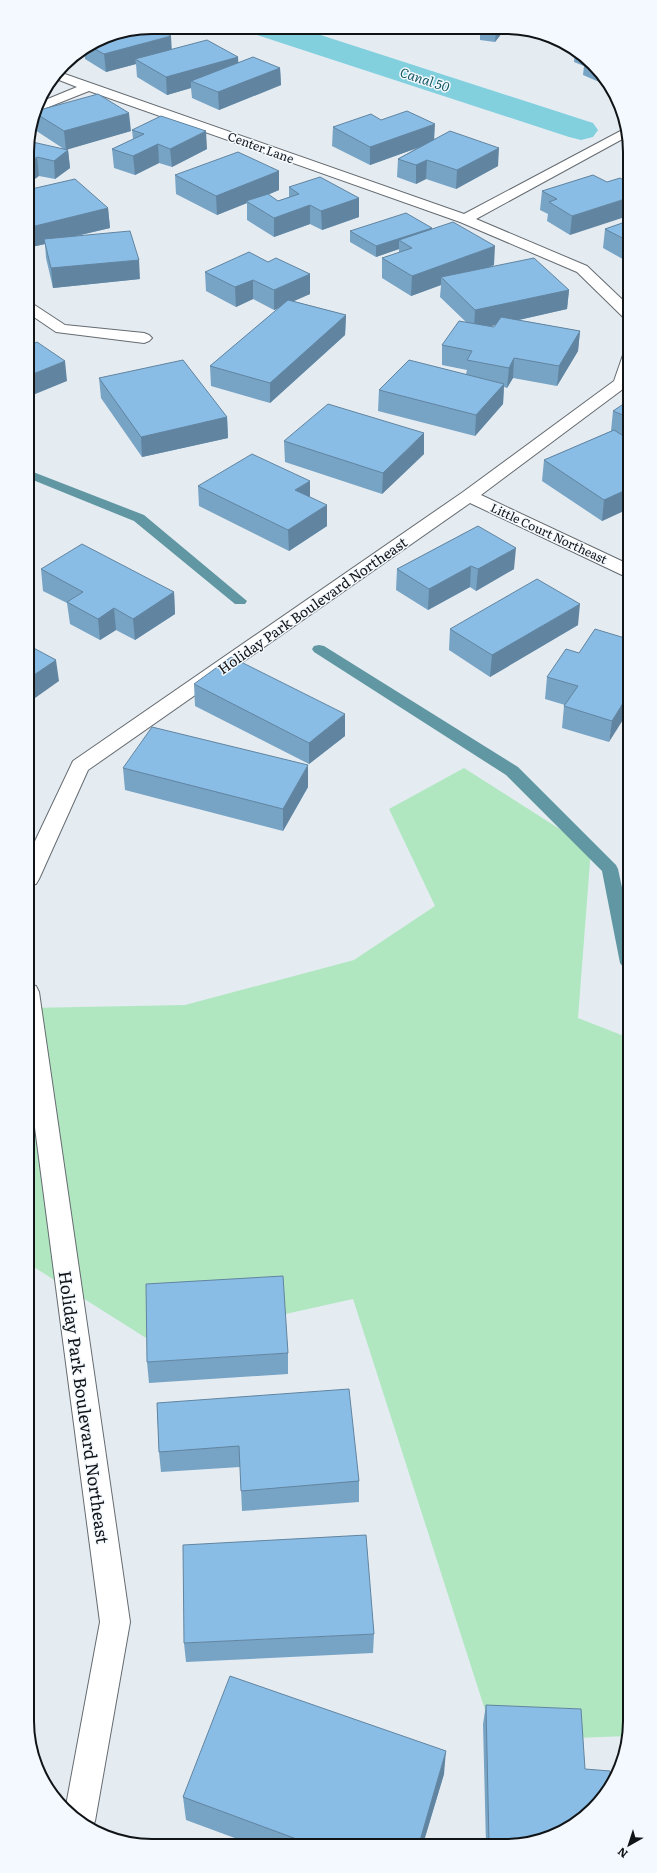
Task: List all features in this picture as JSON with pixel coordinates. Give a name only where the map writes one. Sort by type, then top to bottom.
[{"type":"street","name":"Center Lane","points":[[61,77],[464,219]]},
{"type":"street","points":[[44,105],[89,86]]},
{"type":"street","points":[[464,219],[622,133]]},
{"type":"street","points":[[464,219],[582,268],[623,309]]},
{"type":"street","points":[[34,311],[61,329],[144,338]]},
{"type":"street","name":"Holiday Park Boulevard Northeast","points":[[34,866],[80,766],[469,496],[620,383],[623,374]]},
{"type":"street","name":"Little Court Northeast","points":[[469,496],[623,569]]},
{"type":"street","name":"Holiday Park Boulevard Northeast","points":[[34,1035],[115,1622],[81,1815]]},
{"type":"green space","points":[[464,768],[591,849],[578,1018],[623,1036],[622,1736],[495,1741],[353,1299],[154,1343],[34,1267],[34,1008],[185,1005],[354,960],[435,906],[389,809]]},
{"type":"building","points":[[167,34],[171,36],[104,54],[95,49],[114,40],[136,35]]},
{"type":"building","points":[[207,40],[238,57],[166,77],[135,59]]},
{"type":"building","points":[[253,57],[280,68],[218,92],[191,81]]},
{"type":"building","points":[[98,94],[129,113],[64,131],[40,116],[42,109]]},
{"type":"building","points":[[407,111],[435,124],[370,147],[333,127],[371,114],[381,120]]},
{"type":"building","points":[[161,116],[206,131],[170,149],[158,144],[133,156],[112,149],[144,134],[132,130]]},
{"type":"building","points":[[450,131],[499,148],[457,170],[427,160],[416,165],[398,159]]},
{"type":"building","points":[[34,142],[68,150],[54,161],[37,157],[34,159]]},
{"type":"building","points":[[238,152],[279,171],[216,196],[175,175]]},
{"type":"building","points":[[593,175],[607,182],[620,178],[623,180],[623,200],[572,216],[549,202],[557,199],[542,191]]},
{"type":"building","points":[[320,177],[359,198],[321,211],[310,205],[274,218],[246,201],[268,194],[278,201],[299,194],[289,187]]},
{"type":"building","points":[[75,179],[108,208],[34,226],[34,188]]},
{"type":"building","points":[[406,213],[432,228],[376,246],[350,231]]},
{"type":"building","points":[[453,222],[495,246],[412,276],[382,258],[412,248],[399,240]]},
{"type":"building","points":[[623,223],[623,238],[605,229]]},
{"type":"building","points":[[130,231],[139,260],[51,268],[44,239]]},
{"type":"building","points":[[249,252],[268,262],[276,258],[310,274],[274,290],[253,280],[235,287],[205,272]]},
{"type":"building","points":[[534,258],[569,290],[475,310],[441,277]]},
{"type":"building","points":[[288,300],[346,315],[270,383],[210,366]]},
{"type":"building","points":[[501,317],[580,331],[559,366],[514,358],[509,368],[467,360],[472,351],[442,345],[459,321],[494,327]]},
{"type":"building","points":[[37,342],[65,361],[34,374],[34,343]]},
{"type":"building","points":[[183,360],[227,417],[141,437],[99,378]]},
{"type":"building","points":[[409,360],[504,384],[476,415],[379,390]]},
{"type":"building","points":[[328,404],[424,433],[383,473],[284,441]]},
{"type":"building","points":[[623,404],[623,415],[613,411]]},
{"type":"building","points":[[614,430],[623,436],[623,491],[604,500],[544,460]]},
{"type":"building","points":[[252,454],[310,481],[295,490],[327,505],[288,530],[198,486]]},
{"type":"building","points":[[478,526],[516,548],[478,569],[471,566],[429,589],[397,569]]},
{"type":"building","points":[[82,544],[174,592],[133,619],[114,608],[98,619],[67,602],[83,592],[41,569]]},
{"type":"building","points":[[537,579],[580,604],[492,655],[450,629]]},
{"type":"building","points":[[595,629],[623,637],[623,703],[612,721],[564,706],[578,686],[547,677],[566,649],[579,653]]},
{"type":"building","points":[[34,648],[56,660],[34,675]]},
{"type":"building","points":[[231,657],[345,714],[309,743],[194,684]]},
{"type":"building","points":[[152,727],[308,765],[283,809],[123,768]]},
{"type":"building","points":[[283,1276],[288,1353],[147,1362],[146,1284]]},
{"type":"building","points":[[349,1389],[359,1481],[241,1491],[239,1446],[159,1452],[157,1403]]},
{"type":"building","points":[[366,1535],[374,1634],[184,1643],[183,1545]]},
{"type":"building","points":[[230,1676],[446,1751],[420,1839],[296,1839],[183,1797]]},
{"type":"building","points":[[486,1705],[581,1709],[585,1769],[610,1771],[610,1774],[603,1787],[583,1810],[557,1827],[528,1837],[489,1839]]},
{"type":"waterway","name":"Canal 50","points":[[286,34],[581,130]]},
{"type":"waterway","points":[[34,476],[139,518],[240,601]]},
{"type":"waterway","points":[[319,649],[512,771],[610,869],[623,933]]}]
